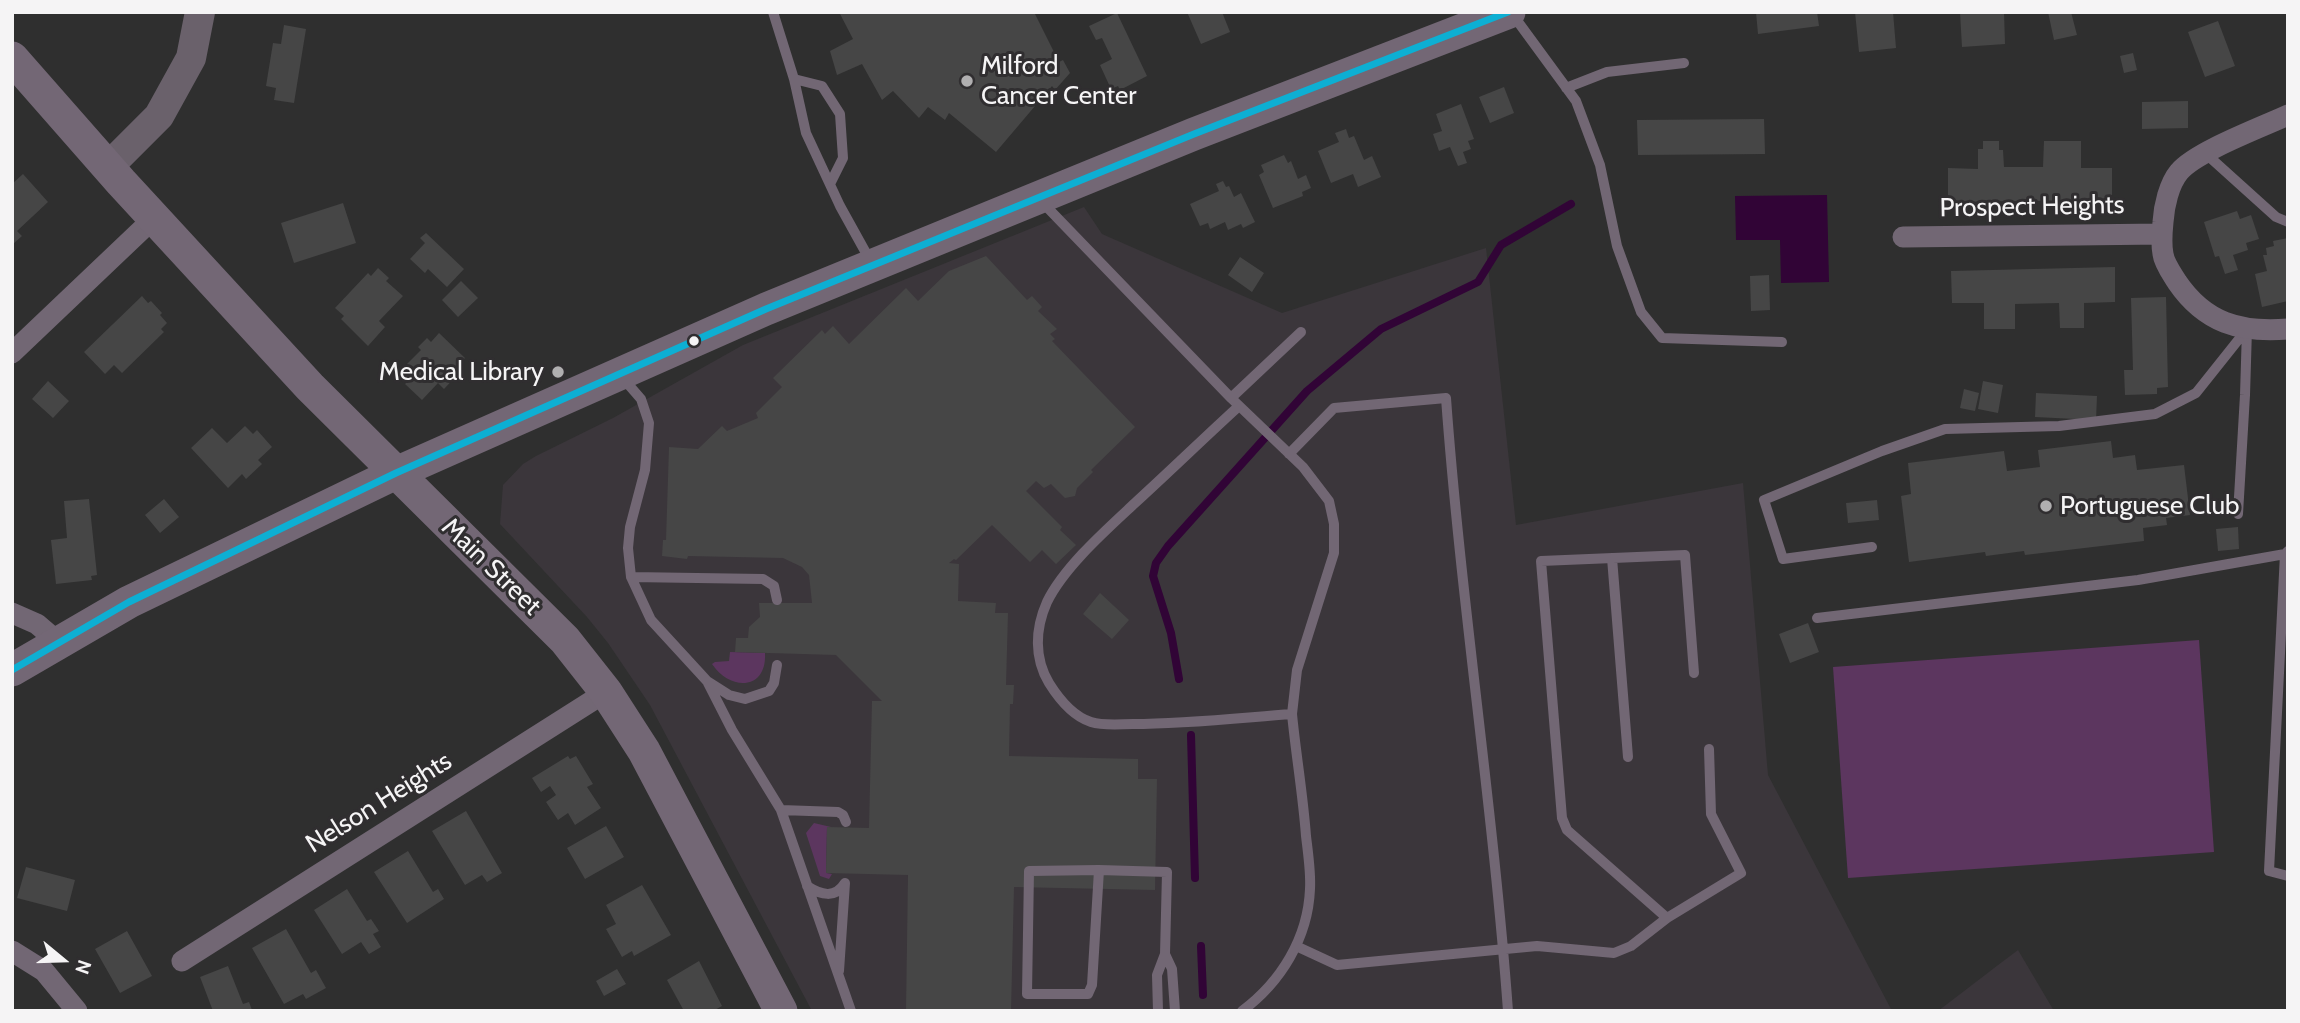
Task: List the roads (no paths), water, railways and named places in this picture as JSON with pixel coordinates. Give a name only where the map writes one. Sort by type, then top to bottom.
[{"type":"main road","points":[[12,670],[159,587],[396,473],[620,374],[872,265],[1342,75],[1510,12]]},
{"type":"main road","name":"Main Street","points":[[12,58],[114,175],[310,387],[545,619],[578,655],[606,692],[654,770],[781,1011]]},
{"type":"street","points":[[114,175],[165,107],[191,58],[200,12]]},
{"type":"street","name":"Prospect Heights","points":[[2288,115],[2205,153],[2180,172],[2164,209],[2162,234],[2163,256],[2188,297],[2210,314],[2230,326],[2259,331],[2288,329]]},
{"type":"street","points":[[12,353],[154,218]]},
{"type":"street","name":"Prospect Heights","points":[[1903,237],[2162,234]]},
{"type":"street","points":[[12,613],[37,624],[58,642]]},
{"type":"street","name":"Nelson Heights","points":[[182,961],[606,692]]},
{"type":"street","points":[[12,951],[48,975],[77,1011]]},
{"type":"lane","points":[[773,12],[794,79],[806,133],[872,265]]},
{"type":"lane","points":[[1510,12],[1576,102],[1600,165],[1617,246],[1637,301],[1662,338],[1782,342]]},
{"type":"lane","points":[[1566,88],[1607,72],[1684,63]]},
{"type":"lane","points":[[794,79],[822,86],[840,114],[843,158],[830,184]]},
{"type":"lane","points":[[2205,153],[2276,217],[2288,222]]},
{"type":"lane","points":[[1038,198],[1239,406],[1290,454],[1329,501],[1332,511],[1335,545],[1297,670],[1292,714],[1310,888],[1302,932],[1296,946],[1282,971],[1263,995],[1242,1011]]},
{"type":"lane","points":[[2238,514],[2247,329]]},
{"type":"lane","points":[[1872,547],[1783,559],[1764,500],[1882,451],[1945,429],[2059,426],[2155,414],[2196,393],[2247,329]]},
{"type":"lane","points":[[1231,397],[1301,332]]},
{"type":"lane","points":[[620,374],[641,399],[649,423],[645,470],[628,540],[631,577],[651,620],[707,681],[729,695],[751,698],[769,691],[774,683],[777,665]]},
{"type":"lane","points":[[1290,454],[1334,408],[1446,398],[1508,1011]]},
{"type":"lane","points":[[1239,406],[1096,540],[1067,575],[1048,601],[1041,619],[1037,640],[1038,657],[1056,695],[1067,707],[1092,722],[1150,724],[1292,714]]},
{"type":"lane","points":[[1817,618],[2138,580],[2286,553],[2269,871],[2288,876]]},
{"type":"lane","points":[[1667,918],[1567,830],[1562,818],[1541,561],[1685,555],[1694,673]]},
{"type":"lane","points":[[1612,558],[1628,757]]},
{"type":"lane","points":[[631,577],[763,579],[774,586],[777,600]]},
{"type":"lane","points":[[707,681],[732,730],[781,810],[851,1011]]},
{"type":"lane","points":[[1296,946],[1337,965],[1537,946],[1614,953],[1631,946],[1667,918],[1741,873],[1711,814],[1709,749]]},
{"type":"lane","points":[[781,810],[838,812],[846,822]]},
{"type":"lane","points":[[1099,870],[1092,985],[1088,994],[1027,995],[1029,871],[1099,870],[1167,872],[1165,954],[1157,975],[1158,1011]]},
{"type":"lane","points":[[807,886],[820,894],[829,895],[837,893],[845,883],[838,978]]},
{"type":"lane","points":[[1165,954],[1171,969],[1175,1011]]},
{"type":"waterway","points":[[1179,679],[1171,633],[1153,576],[1156,563],[1168,546],[1307,391],[1381,329],[1478,282],[1501,245],[1571,204]]},
{"type":"waterway","points":[[1191,735],[1195,878]]},
{"type":"waterway","points":[[1201,946],[1203,995]]},
{"type":"place","name":"Milford Cancer Center","points":[[967,81]]},
{"type":"place","name":"Medical Library","points":[[558,372]]},
{"type":"place","name":"Portuguese Club","points":[[2046,506]]}]
